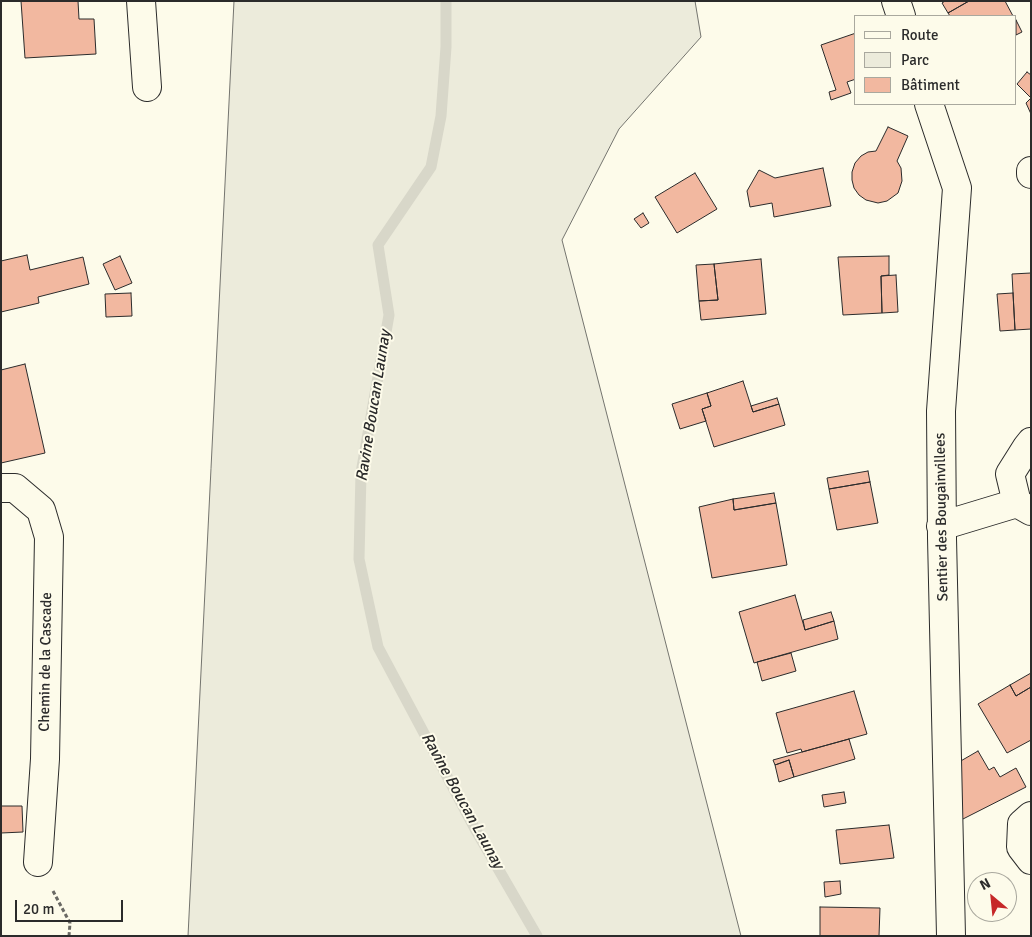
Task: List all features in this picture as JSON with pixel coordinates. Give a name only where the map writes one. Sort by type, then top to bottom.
[{"type":"street","points":[[141,1],[147,87]]},
{"type":"street","points":[[896,1],[901,15]]},
{"type":"street","name":"Sentier des Bougainvillees","points":[[930,105],[957,188],[941,410],[951,936]]},
{"type":"street","points":[[942,526],[1024,507],[1010,474],[1031,442]]},
{"type":"street","name":"Chemin de la Cascade","points":[[1,488],[15,488],[41,510],[49,537],[44,760],[38,862]]},
{"type":"street","points":[[1031,816],[1022,824],[1020,847],[1031,860]]},
{"type":"path","points":[[38,862],[70,923],[69,936]]},
{"type":"green space","points":[[234,1],[695,1],[701,37],[619,129],[562,240],[741,936],[188,936]]},
{"type":"building","points":[[21,1],[78,1],[79,19],[94,19],[96,54],[25,58]]},
{"type":"building","points":[[945,1],[969,1],[948,13],[942,3]]},
{"type":"building","points":[[969,1],[1005,1],[1012,15],[949,15],[948,13]]},
{"type":"building","points":[[1017,22],[1022,32],[1017,34]]},
{"type":"building","points":[[854,34],[854,80],[847,82],[851,93],[831,100],[829,92],[836,90],[821,45]]},
{"type":"building","points":[[1027,72],[1031,75],[1031,98],[1017,84]]},
{"type":"building","points":[[1031,98],[1031,114],[1026,103]]},
{"type":"building","points":[[888,127],[908,136],[897,161],[901,168],[902,181],[898,193],[887,201],[878,203],[866,200],[859,195],[854,188],[852,172],[855,163],[861,156],[868,152],[876,151]]},
{"type":"building","points":[[823,168],[831,206],[774,217],[772,203],[750,207],[747,191],[759,170],[775,178]]},
{"type":"building","points":[[695,173],[717,209],[677,233],[655,197]]},
{"type":"building","points":[[643,213],[649,223],[641,228],[634,219]]},
{"type":"building","points":[[27,255],[30,270],[83,257],[89,284],[38,297],[39,303],[1,312],[1,261]]},
{"type":"building","points":[[120,256],[132,283],[115,290],[103,264]]},
{"type":"building","points":[[889,256],[889,275],[881,276],[882,313],[843,315],[838,257]]},
{"type":"building","points":[[761,259],[766,314],[701,320],[699,301],[718,300],[714,264]]},
{"type":"building","points":[[714,264],[718,300],[699,301],[696,265]]},
{"type":"building","points":[[1031,273],[1031,329],[1015,330],[1012,274]]},
{"type":"building","points":[[896,275],[898,312],[882,313],[881,276]]},
{"type":"building","points":[[131,293],[132,316],[106,317],[105,294]]},
{"type":"building","points":[[1013,293],[1015,330],[1000,331],[997,294]]},
{"type":"building","points":[[25,364],[45,453],[1,463],[1,370]]},
{"type":"building","points":[[743,381],[753,412],[779,404],[785,425],[714,447],[702,409],[711,406],[707,393]]},
{"type":"building","points":[[707,393],[711,406],[702,409],[706,421],[680,429],[672,404]]},
{"type":"building","points":[[777,398],[779,404],[753,412],[751,406]]},
{"type":"building","points":[[868,471],[870,482],[829,489],[827,478]]},
{"type":"building","points":[[870,482],[878,523],[837,530],[829,489]]},
{"type":"building","points":[[774,493],[776,503],[734,510],[733,499]]},
{"type":"building","points":[[733,499],[734,510],[776,503],[787,565],[712,578],[699,507]]},
{"type":"building","points":[[795,595],[805,630],[834,621],[838,639],[754,663],[739,612]]},
{"type":"building","points":[[831,612],[834,621],[805,630],[803,620]]},
{"type":"building","points":[[791,653],[796,671],[762,681],[757,662]]},
{"type":"building","points":[[1031,673],[1031,687],[1016,696],[1010,685]]},
{"type":"building","points":[[1010,685],[1016,696],[1031,687],[1031,740],[1007,753],[978,704]]},
{"type":"building","points":[[854,691],[867,734],[802,752],[801,749],[787,753],[776,713]]},
{"type":"building","points":[[849,739],[855,759],[794,777],[789,760],[775,765],[773,760]]},
{"type":"building","points":[[978,751],[989,770],[994,767],[1000,777],[1016,768],[1026,787],[961,820],[959,762]]},
{"type":"building","points":[[789,760],[794,777],[779,782],[775,765]]},
{"type":"building","points":[[844,792],[846,803],[824,807],[822,795]]},
{"type":"building","points":[[1,806],[22,806],[23,832],[1,833]]},
{"type":"building","points":[[889,825],[894,858],[840,864],[836,830]]},
{"type":"building","points":[[840,881],[841,894],[825,897],[824,882]]},
{"type":"building","points":[[820,907],[880,908],[879,936],[820,936]]},
{"type":"waterway","name":"Ravine Boucan Launay","points":[[446,1],[446,47],[441,116],[431,167],[378,245],[389,315],[361,473],[359,559],[378,647],[474,827],[537,936]]}]
